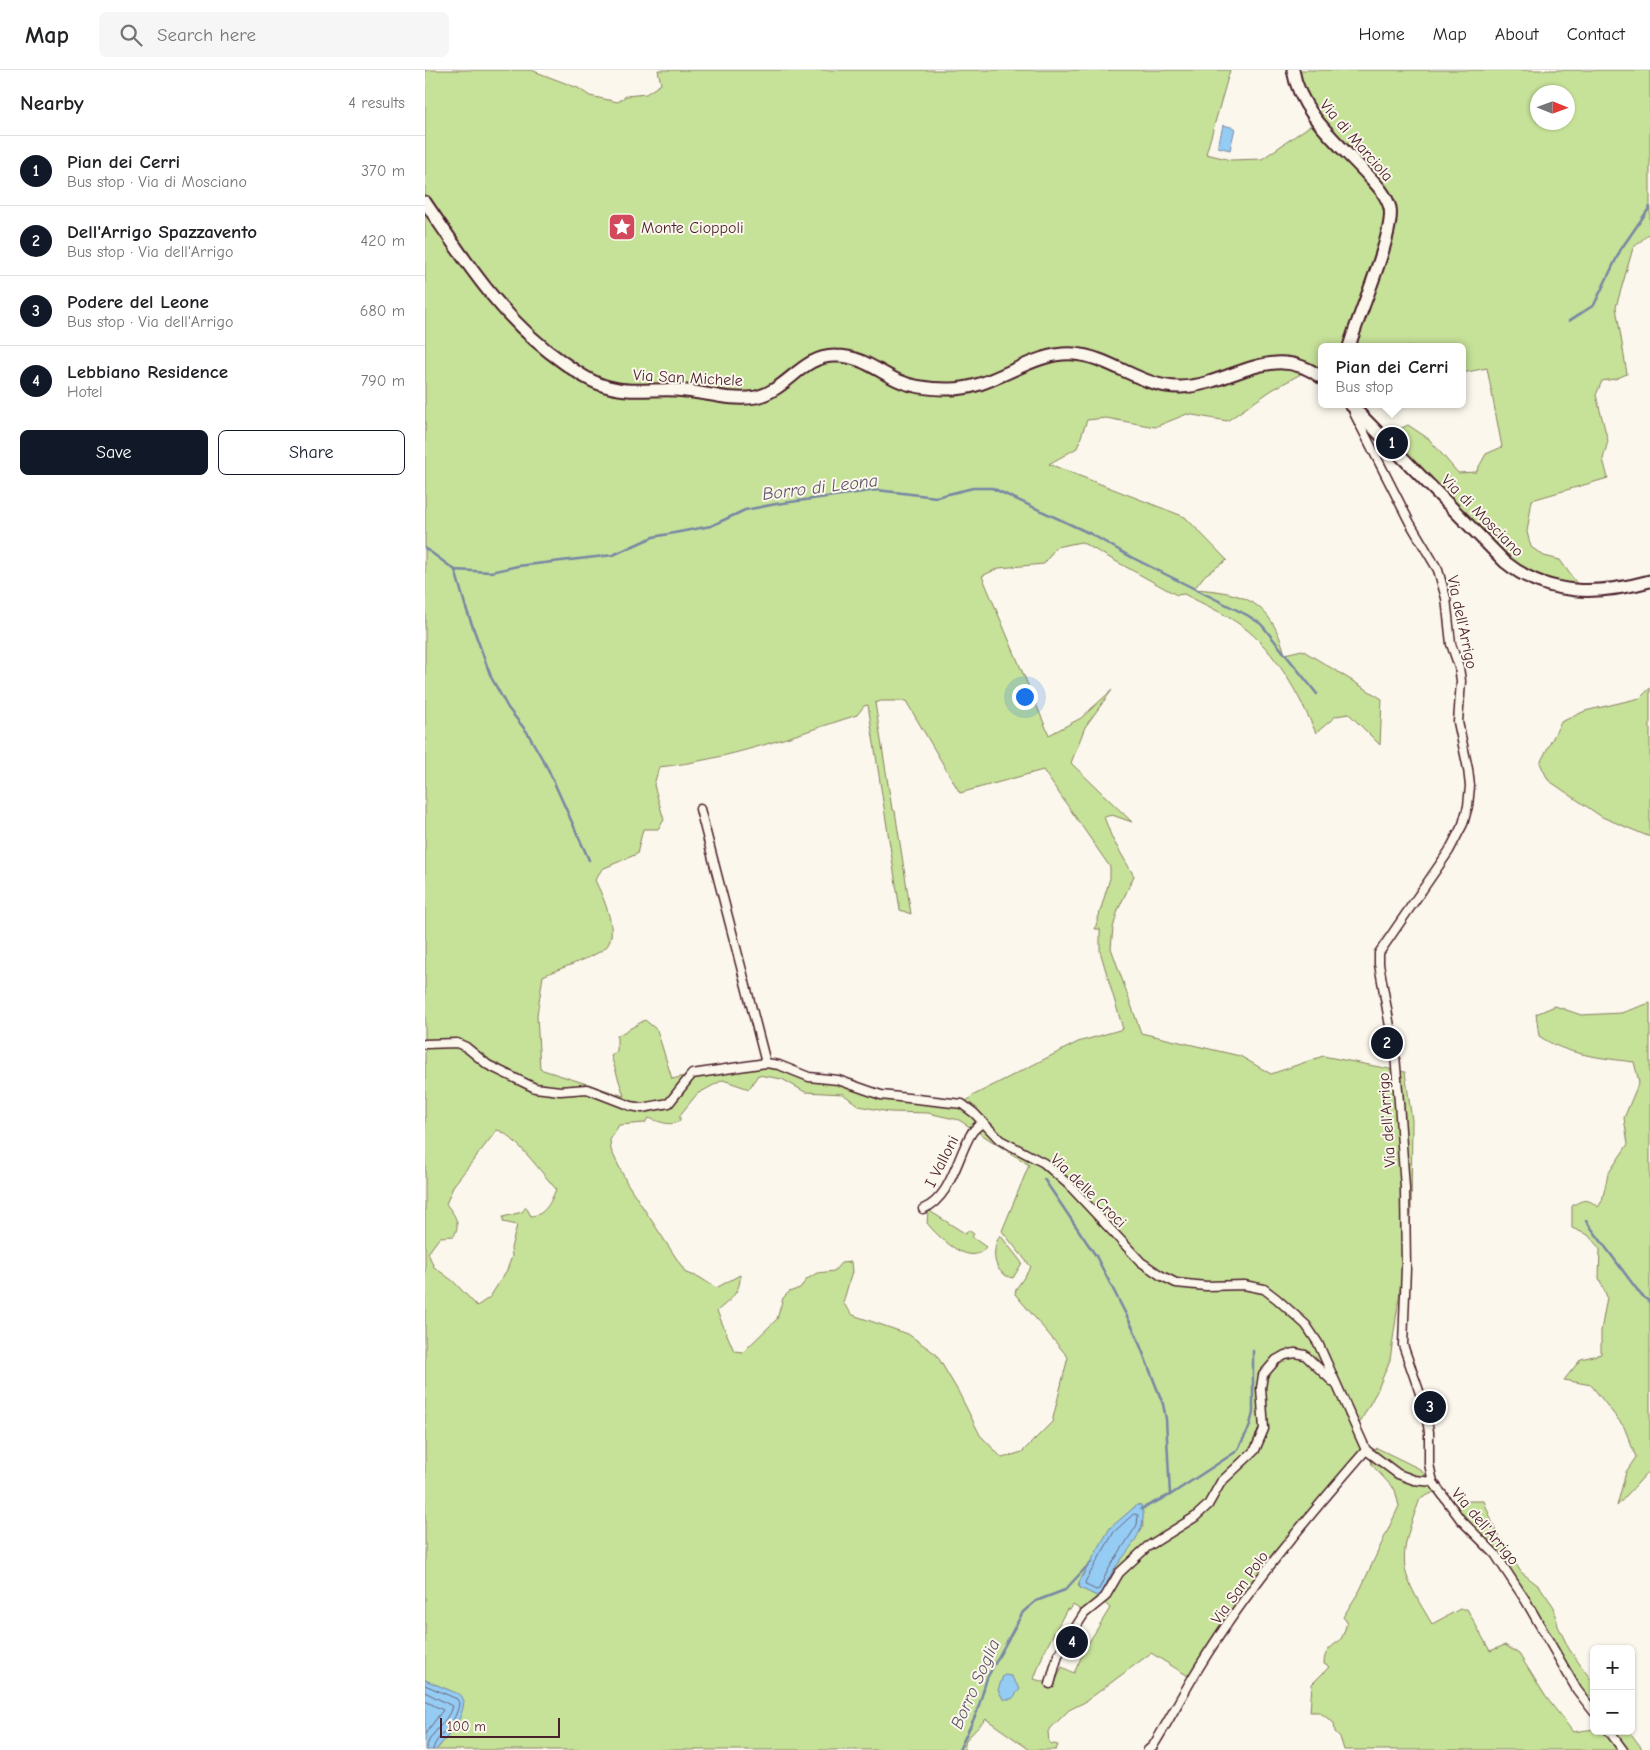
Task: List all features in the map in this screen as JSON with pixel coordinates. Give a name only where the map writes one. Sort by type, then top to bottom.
[{"type":"main road","name":"Via di Marciola","points":[[1293,70],[1295,84],[1307,110],[1376,184],[1390,209],[1387,236],[1350,343]]},
{"type":"main road","name":"Via San Michele","points":[[425,202],[504,312],[541,348],[583,376],[612,388],[676,390],[739,398],[756,397],[779,387],[800,368],[817,359],[832,356],[849,356],[865,362],[899,381],[922,387],[950,390],[992,381],[1034,361],[1060,354],[1076,354],[1104,361],[1150,383],[1181,387],[1199,384],[1265,363],[1296,365],[1308,369],[1318,375]]},
{"type":"main road","points":[[1308,369],[1318,369]]},
{"type":"main road","name":"Via di Mosciano","points":[[1354,408],[1505,562],[1519,573],[1545,585],[1572,591],[1604,591],[1650,581]]},
{"type":"street","name":"Via dell'Arrigo","points":[[1352,408],[1410,523],[1438,570],[1446,598],[1451,644],[1459,667],[1461,680],[1458,722],[1469,770],[1468,806],[1463,824],[1449,851],[1379,952],[1379,964],[1396,1065],[1405,1188],[1406,1268],[1402,1331],[1403,1345],[1425,1408],[1429,1432],[1429,1464],[1433,1482],[1461,1520],[1495,1554],[1526,1601],[1577,1690],[1590,1707]]},
{"type":"street","points":[[700,809],[766,1063]]},
{"type":"street","name":"Via delle Croci","points":[[425,1044],[457,1042],[488,1065],[535,1088],[560,1091],[587,1089],[631,1106],[642,1108],[669,1103],[692,1074],[766,1063],[809,1077],[838,1080],[881,1095],[962,1104],[974,1113],[1000,1140],[1043,1162],[1069,1185],[1141,1262],[1160,1275],[1176,1283],[1206,1286],[1244,1285],[1264,1289],[1277,1299],[1306,1325],[1314,1337],[1366,1450],[1398,1474],[1414,1480],[1433,1482]]},
{"type":"street","name":"I Valloni","points":[[923,1210],[931,1206],[939,1197],[954,1173],[971,1132],[982,1123]]},
{"type":"street","points":[[1050,1684],[1058,1655],[1084,1614],[1105,1597],[1119,1573],[1147,1547],[1195,1517],[1208,1505],[1221,1482],[1255,1450],[1265,1429],[1261,1388],[1263,1375],[1276,1360],[1285,1355],[1295,1353],[1305,1356],[1335,1384]]},
{"type":"street","name":"Via San Polo","points":[[1148,1750],[1153,1746],[1175,1711],[1201,1664],[1263,1574],[1366,1450]]},
{"type":"street","points":[[1612,1735],[1623,1750]]},
{"type":"green space","points":[[425,70],[531,70],[578,88],[590,96],[618,102],[626,96],[646,94],[661,84],[658,70],[1230,70],[1206,154],[1231,160],[1262,159],[1317,121],[1293,70],[1650,70],[1650,233],[1633,248],[1616,307],[1627,374],[1615,379],[1602,381],[1596,395],[1608,441],[1603,459],[1608,478],[1532,500],[1527,532],[1531,547],[1544,556],[1560,560],[1582,591],[1519,573],[1382,437],[1408,425],[1429,439],[1458,473],[1476,472],[1486,454],[1502,447],[1487,368],[1466,372],[1466,343],[1318,343],[1318,376],[1308,370],[1272,390],[1227,421],[1187,414],[1155,427],[1106,418],[1087,420],[1077,448],[1049,464],[1185,517],[1227,560],[1205,575],[1194,589],[1228,593],[1253,603],[1264,611],[1272,622],[1285,654],[1302,650],[1382,699],[1380,745],[1349,714],[1336,716],[1316,733],[1294,689],[1276,661],[1266,648],[1242,626],[1184,594],[1177,595],[1173,593],[1081,542],[1056,547],[1044,564],[999,568],[982,576],[1049,735],[1081,718],[1112,690],[1085,727],[1071,763],[1132,822],[1112,815],[1104,817],[1112,838],[1134,876],[1118,910],[1113,928],[1111,948],[1141,1033],[1240,1056],[1271,1074],[1323,1056],[1405,1072],[1412,1120],[1411,1215],[1390,1360],[1377,1391],[1359,1424],[1368,1443],[1366,1450],[1263,1574],[1193,1679],[1151,1653],[1085,1702],[1069,1710],[1048,1731],[1049,1743],[1058,1745],[1056,1750],[1030,1750],[986,1719],[966,1740],[964,1750],[436,1750],[455,1728],[460,1695],[425,1680]],"holes":[[[881,701],[906,701],[960,793],[1043,770],[1110,867],[1110,878],[1095,929],[1100,929],[1100,951],[1123,1029],[1078,1042],[972,1096],[962,1105],[881,1096],[828,1079],[766,1064],[702,1072],[672,1079],[657,1030],[645,1020],[617,1036],[617,1051],[611,1056],[624,1096],[540,1069],[537,1015],[543,976],[591,956],[604,949],[609,943],[611,935],[609,915],[595,880],[602,869],[637,854],[643,829],[658,829],[664,820],[654,785],[659,767],[709,759],[784,739],[857,715],[864,706],[868,705],[900,910],[911,914],[895,811],[892,809],[875,703]],[[758,1075],[782,1079],[805,1092],[843,1094],[859,1106],[889,1112],[928,1113],[959,1120],[1029,1165],[1002,1231],[1031,1267],[1016,1289],[1015,1294],[1068,1357],[1052,1422],[1022,1452],[1002,1458],[980,1435],[958,1391],[936,1354],[908,1334],[853,1315],[843,1303],[852,1272],[851,1262],[841,1263],[834,1271],[817,1273],[807,1279],[800,1288],[789,1292],[783,1298],[777,1319],[743,1352],[734,1351],[717,1311],[737,1291],[740,1275],[716,1288],[699,1277],[686,1273],[627,1183],[611,1150],[610,1140],[619,1125],[645,1123],[648,1118],[665,1123],[673,1123],[680,1120],[680,1115],[697,1094],[723,1080],[749,1089]],[[497,1130],[504,1133],[520,1147],[556,1189],[547,1207],[541,1213],[531,1216],[526,1207],[522,1212],[503,1217],[503,1222],[517,1225],[511,1248],[512,1256],[507,1270],[490,1297],[477,1306],[453,1281],[434,1267],[428,1253],[440,1237],[454,1236],[457,1223],[446,1204],[454,1185]],[[1137,1505],[1141,1505],[1143,1526],[1112,1573],[1101,1595],[1097,1596],[1078,1586],[1110,1529]],[[1099,1598],[1110,1608],[1086,1647],[1074,1673],[1062,1667],[1054,1685],[1034,1679],[1044,1652],[1067,1609],[1070,1610],[1073,1605],[1081,1610],[1078,1615]]]},
{"type":"green space","points":[[1650,688],[1650,837],[1602,817],[1548,780],[1540,763],[1561,722],[1585,711],[1640,698]]},
{"type":"green space","points":[[1650,1003],[1650,1474],[1647,1473],[1617,1506],[1626,1472],[1636,1457],[1624,1427],[1591,1385],[1564,1380],[1581,1359],[1601,1354],[1601,1331],[1607,1297],[1599,1278],[1600,1249],[1588,1235],[1572,1228],[1572,1206],[1585,1200],[1598,1207],[1602,1201],[1608,1174],[1628,1144],[1624,1118],[1639,1082],[1634,1062],[1572,1052],[1539,1036],[1536,1014],[1555,1006],[1581,1015],[1621,1013]]},
{"type":"green space","points":[[928,1210],[966,1234],[968,1230],[974,1234],[972,1237],[986,1247],[980,1253],[972,1255],[964,1253],[947,1243],[927,1223]]},
{"type":"green space","points":[[1000,1235],[1022,1263],[1013,1278],[1001,1272],[995,1261],[995,1247]]},
{"type":"green space","points":[[1377,1448],[1420,1469],[1438,1490],[1420,1499],[1407,1539],[1404,1559],[1410,1585],[1432,1624],[1460,1609],[1467,1609],[1490,1651],[1505,1645],[1519,1654],[1546,1697],[1573,1732],[1590,1730],[1590,1735],[1632,1735],[1643,1750],[1344,1750],[1340,1737],[1335,1732],[1334,1723],[1319,1712],[1310,1712],[1312,1684],[1329,1667],[1324,1664],[1326,1653],[1342,1637],[1347,1622],[1343,1617],[1360,1590],[1399,1506],[1395,1490],[1372,1465],[1370,1454]]},
{"type":"green space","points":[[1459,1501],[1484,1501],[1496,1532],[1521,1572],[1540,1587],[1554,1607],[1558,1626],[1569,1649],[1590,1678],[1590,1703],[1490,1541],[1481,1536],[1456,1510]]},
{"type":"water","points":[[1223,125],[1235,128],[1230,150],[1218,147]]},
{"type":"water","points":[[1137,1505],[1141,1505],[1143,1514],[1140,1531],[1113,1571],[1101,1595],[1097,1596],[1080,1588],[1079,1582],[1110,1528]]},
{"type":"water","points":[[1005,1675],[1011,1676],[1020,1689],[1012,1699],[1003,1699],[998,1690]]},
{"type":"water","points":[[425,1680],[461,1695],[464,1701],[458,1722],[436,1750],[425,1750]]},
{"type":"waterway","points":[[1569,321],[1594,305],[1621,249],[1650,207]]},
{"type":"waterway","name":"Borro di Leona","points":[[425,548],[455,570],[491,572],[518,566],[613,555],[653,537],[711,526],[745,510],[776,504],[877,490],[936,497],[973,488],[992,488],[1091,534],[1131,557],[1247,615],[1261,624],[1317,694]]},
{"type":"waterway","points":[[455,570],[466,608],[491,677],[508,708],[527,732],[548,769],[589,860]]},
{"type":"waterway","points":[[1044,1179],[1096,1256],[1134,1330],[1163,1404],[1166,1419],[1170,1495]]},
{"type":"waterway","points":[[1586,1221],[1641,1295],[1650,1302]]},
{"type":"waterway","points":[[1141,1509],[1170,1495],[1237,1451],[1249,1428],[1253,1413],[1253,1351]]},
{"type":"waterway","name":"Borro Soglia","points":[[959,1750],[977,1712],[987,1678],[1023,1612],[1036,1601],[1065,1590],[1092,1561]]},
{"type":"place","name":"Monte Cioppoli","points":[[622,227]]},
{"type":"place","name":"Pian dei Cerri","points":[[1392,443]]},
{"type":"place","name":"Dell'Arrigo Spazzavento","points":[[1387,1043]]},
{"type":"place","name":"Podere del Leone","points":[[1430,1407]]},
{"type":"place","name":"Lebbiano Residence","points":[[1072,1642]]}]
